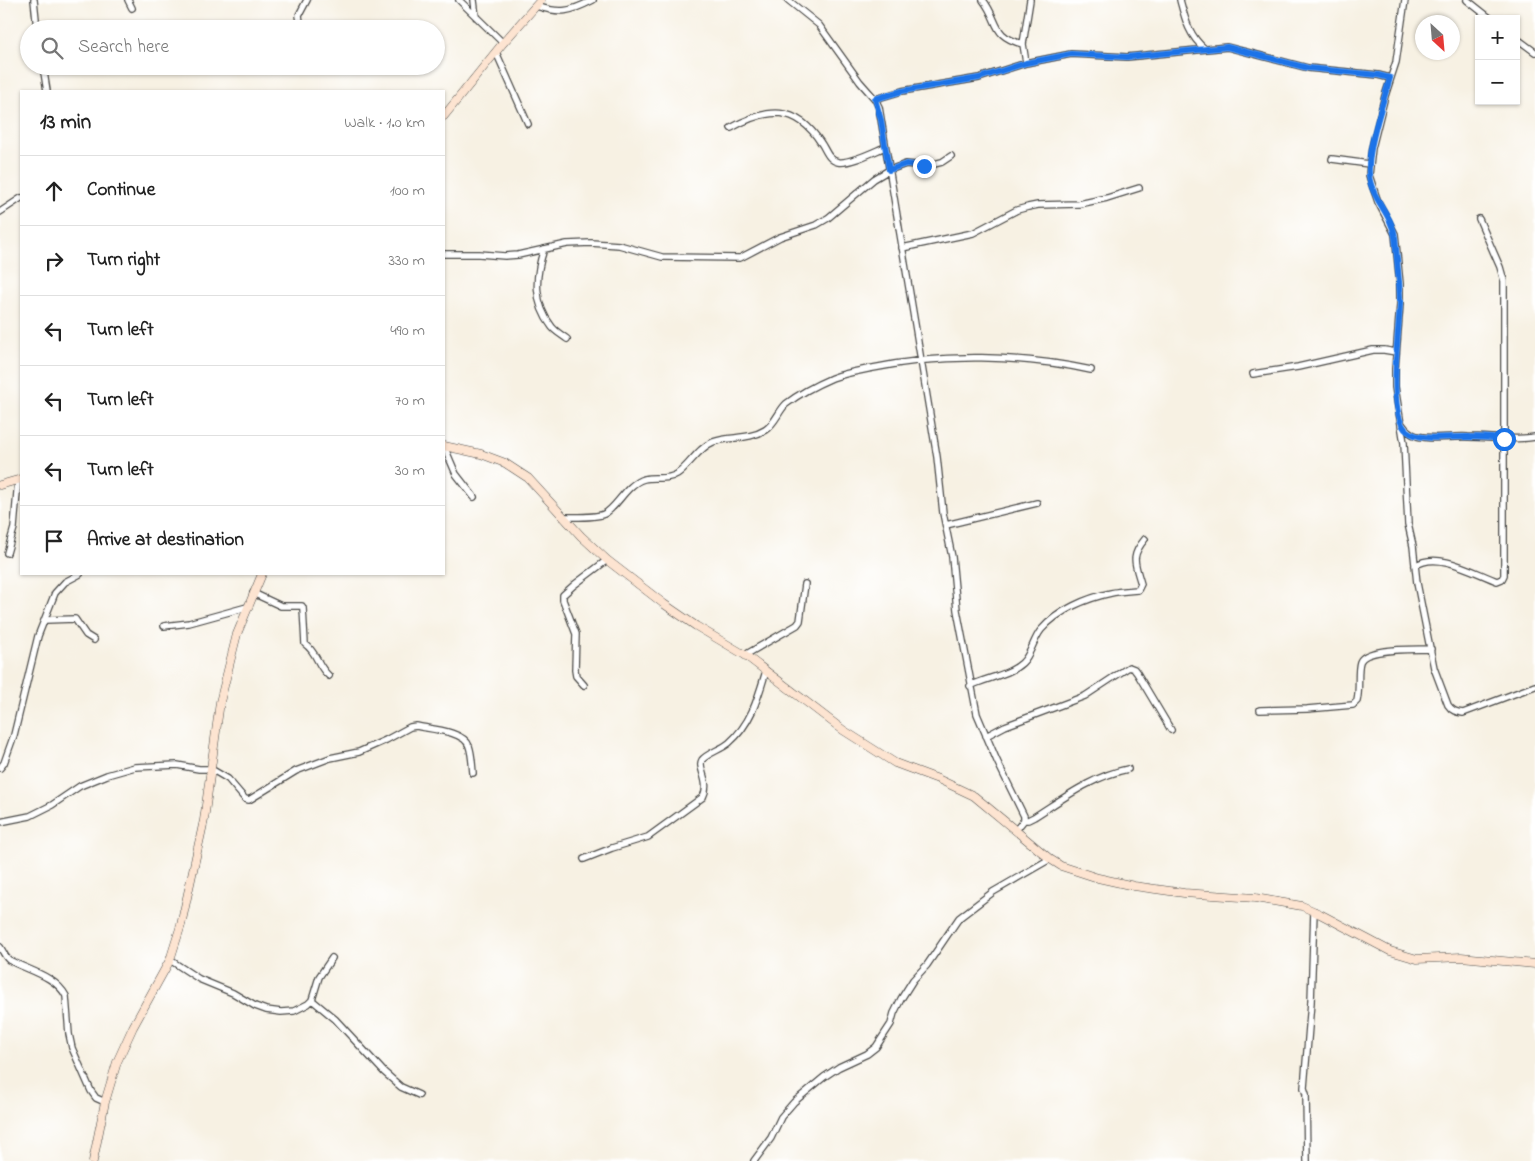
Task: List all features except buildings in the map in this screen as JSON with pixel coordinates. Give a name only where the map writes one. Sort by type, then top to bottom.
[{"type":"street","points":[[34,0],[37,20]]},
{"type":"street","points":[[128,0],[132,8]]},
{"type":"street","points":[[300,20],[299,15],[307,0]]},
{"type":"street","points":[[459,0],[502,43]]},
{"type":"street","points":[[474,0],[476,17]]},
{"type":"street","points":[[445,115],[502,43],[538,3],[562,12],[574,10],[593,0]]},
{"type":"street","points":[[788,0],[819,25],[879,107],[938,457],[943,513],[952,557],[957,610],[970,686],[977,714],[1022,808],[1024,820]]},
{"type":"street","points":[[983,0],[991,10],[996,28],[1004,37],[1023,44]]},
{"type":"street","points":[[1026,63],[1023,44],[1030,0]]},
{"type":"street","points":[[1180,0],[1189,31],[1196,42],[1205,49]]},
{"type":"street","points":[[1405,0],[1396,62],[1372,148],[1368,175],[1395,234],[1400,294],[1395,387],[1404,443],[1408,524],[1430,648],[1434,668],[1448,705],[1456,712],[1463,713],[1535,686]]},
{"type":"street","points":[[1467,0],[1486,15]]},
{"type":"street","points":[[1520,41],[1535,52]]},
{"type":"street","points":[[875,99],[902,91],[979,78],[1026,63],[1071,54],[1127,57],[1227,47],[1308,68],[1378,75],[1390,78]]},
{"type":"street","points":[[496,52],[528,124]]},
{"type":"street","points":[[44,75],[47,90]]},
{"type":"street","points":[[731,128],[760,114],[793,116],[812,130],[829,158],[835,162],[843,163],[885,147]]},
{"type":"street","points":[[445,254],[505,256],[567,244],[598,243],[619,245],[662,257],[740,258],[780,237],[828,218],[874,179],[889,170],[906,164],[924,166],[934,164],[942,162],[951,156]]},
{"type":"street","points":[[1332,159],[1369,164]]},
{"type":"street","points":[[902,248],[973,234],[1010,214],[1028,207],[1079,204],[1139,188]]},
{"type":"street","points":[[0,212],[20,199]]},
{"type":"street","points":[[1415,566],[1420,562],[1430,560],[1463,567],[1497,581],[1502,579],[1504,575],[1504,281],[1500,267],[1479,219]]},
{"type":"street","points":[[544,249],[538,269],[538,294],[546,316],[553,328],[567,339]]},
{"type":"street","points":[[1253,374],[1298,367],[1373,350],[1396,352]]},
{"type":"street","points":[[563,517],[605,514],[633,485],[643,479],[667,478],[676,475],[685,468],[699,451],[712,442],[747,437],[765,430],[786,405],[832,378],[879,366],[922,360],[1006,358],[1070,365],[1090,370]]},
{"type":"street","points":[[1400,422],[1406,431],[1429,437],[1504,439],[1535,437]]},
{"type":"street","points":[[445,446],[481,454],[505,463],[528,478],[563,517],[607,560],[696,626],[745,655],[842,730],[896,763],[938,779],[974,796],[1061,866],[1098,878],[1134,886],[1184,893],[1255,898],[1302,906],[1390,951],[1417,959],[1461,957],[1535,964]]},
{"type":"street","points":[[445,448],[456,474],[474,497]]},
{"type":"street","points":[[0,485],[20,480],[14,528],[7,553]]},
{"type":"street","points":[[946,525],[1037,503]]},
{"type":"street","points":[[970,686],[1016,667],[1024,661],[1043,628],[1055,617],[1076,605],[1112,593],[1138,590],[1141,584],[1134,557],[1137,548],[1145,539]]},
{"type":"street","points":[[584,685],[576,676],[576,634],[563,600],[563,595],[574,584],[607,560]]},
{"type":"street","points":[[0,768],[4,763],[14,735],[38,636],[46,620],[55,593],[59,587],[78,575]]},
{"type":"street","points":[[93,1161],[104,1102],[116,1062],[170,960],[181,925],[204,820],[220,702],[237,634],[262,575]]},
{"type":"street","points":[[745,655],[797,625],[800,621],[805,584]]},
{"type":"street","points":[[253,593],[281,606],[302,606],[305,644],[311,647],[319,666],[329,676]]},
{"type":"street","points":[[164,626],[189,623],[247,607]]},
{"type":"street","points":[[46,620],[75,619],[86,635],[94,640]]},
{"type":"street","points":[[1260,710],[1308,709],[1353,705],[1357,700],[1360,662],[1364,655],[1375,652],[1430,648]]},
{"type":"street","points":[[986,736],[1005,726],[1093,692],[1129,667],[1138,673],[1171,730]]},
{"type":"street","points":[[584,859],[648,837],[703,797],[706,789],[700,765],[702,760],[729,743],[750,717],[756,706],[766,671]]},
{"type":"street","points":[[0,822],[30,816],[52,805],[80,786],[106,775],[135,767],[177,765],[199,770],[211,769],[228,779],[245,799],[249,800],[296,771],[330,758],[359,752],[410,727],[416,726],[458,734],[464,738],[470,747],[474,773]]},
{"type":"street","points":[[1016,830],[1024,820],[1034,817],[1094,780],[1110,772],[1128,769]]},
{"type":"street","points":[[754,1161],[771,1138],[781,1117],[794,1102],[824,1077],[839,1067],[867,1054],[876,1047],[891,1024],[901,999],[913,980],[928,965],[959,918],[993,892],[1050,859]]},
{"type":"street","points":[[1307,1161],[1306,1094],[1304,1088],[1311,1002],[1314,912]]},
{"type":"street","points":[[0,947],[8,959],[40,974],[63,991],[66,996],[72,1048],[90,1090],[96,1098],[104,1102]]},
{"type":"street","points":[[170,960],[199,980],[234,994],[255,1006],[266,1010],[294,1011],[302,1008],[312,1000],[319,977],[332,958]]},
{"type":"street","points":[[312,1000],[335,1019],[400,1087],[419,1095]]},
{"type":"route","points":[[924,166],[906,164],[898,165],[889,170],[879,107],[875,99],[902,91],[979,78],[1026,63],[1071,54],[1127,57],[1227,47],[1246,50],[1308,68],[1378,75],[1390,78],[1372,148],[1368,175],[1378,202],[1395,234],[1400,304],[1395,387],[1400,422],[1406,431],[1416,435],[1504,439]]}]
